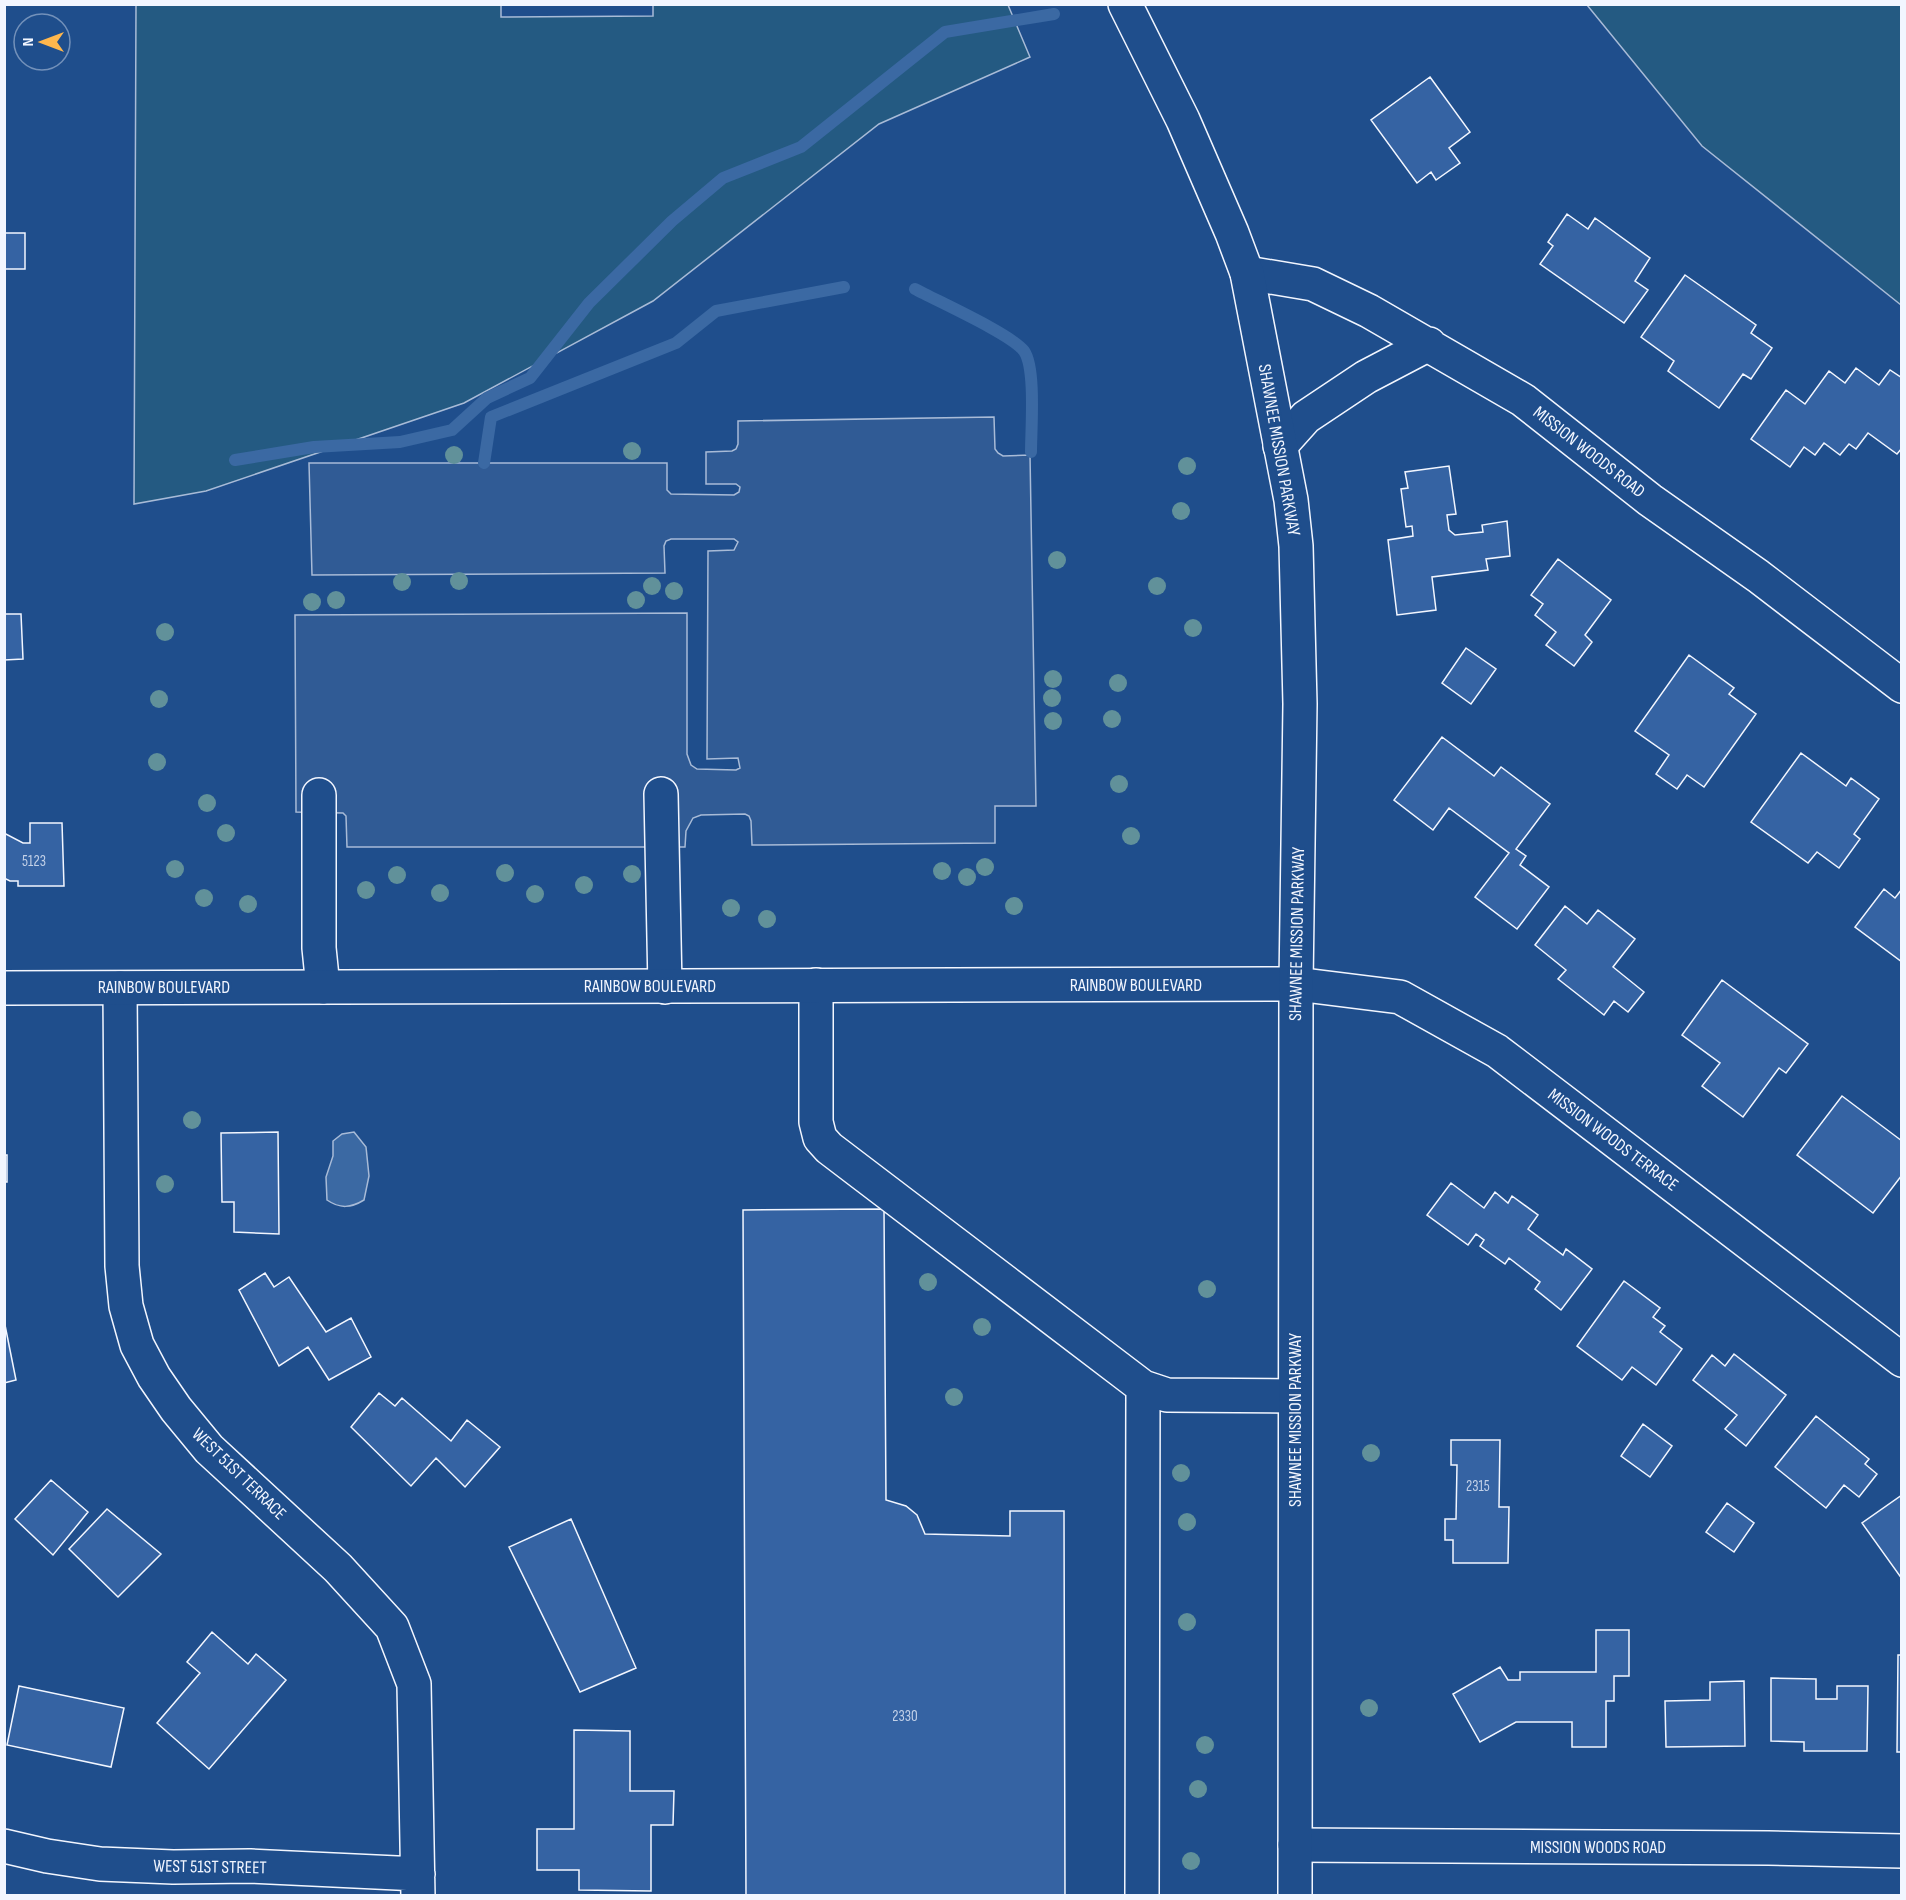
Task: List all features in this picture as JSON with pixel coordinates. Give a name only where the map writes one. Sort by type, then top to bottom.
[{"type":"main road","name":"SHAWNEE MISSION PARKWAY","points":[[1125,4],[1183,120],[1247,273],[1292,512],[1296,546],[1300,704],[1294,1396],[1295,1896]]},
{"type":"main road","name":"MISSION WOODS ROAD","points":[[1247,273],[1313,284],[1429,344],[1523,400],[1650,500],[1758,576],[1902,687]]},
{"type":"main road","points":[[1280,446],[1306,417],[1332,399],[1366,377],[1429,344]]},
{"type":"main road","points":[[661,794],[665,987]]},
{"type":"main road","points":[[319,795],[319,948],[323,987]]},
{"type":"main road","name":"RAINBOW BOULEVARD","points":[[4,988],[1296,984]]},
{"type":"main road","name":"MISSION WOODS TERRACE","points":[[1296,984],[1400,997],[1497,1052],[1902,1360]]},
{"type":"main road","points":[[816,986],[816,1122],[820,1138],[829,1148],[1143,1387],[1167,1395],[1294,1396]]},
{"type":"main road","name":"WEST 51ST TERRACE","points":[[120,988],[122,1266],[126,1306],[137,1345],[154,1377],[176,1409],[209,1449],[338,1568],[392,1627],[414,1684],[418,1885]]},
{"type":"main road","points":[[1142,1896],[1143,1387]]},
{"type":"main road","name":"MISSION WOODS ROAD","points":[[1294,1845],[1902,1851]]},
{"type":"main road","name":"WEST 51ST STREET","points":[[4,1846],[100,1864],[173,1867],[250,1866],[418,1885]]},
{"type":"shaded area","points":[[653,4],[1008,5],[1030,57],[879,124],[653,301],[464,403],[206,491],[134,504],[136,5],[501,5],[501,17],[653,16]]},
{"type":"shaded area","points":[[1587,5],[1901,5],[1901,305],[1702,146]]},
{"type":"shaded area","points":[[994,417],[995,449],[998,453],[1003,456],[1030,455],[1036,806],[995,806],[995,843],[752,845],[751,821],[745,814],[701,815],[693,818],[686,831],[685,847],[347,847],[346,816],[343,813],[296,812],[295,615],[687,613],[687,754],[691,765],[697,769],[736,770],[740,768],[738,758],[707,759],[708,551],[734,550],[738,542],[734,539],[671,539],[666,541],[664,546],[665,573],[312,575],[309,463],[667,463],[667,490],[671,494],[734,495],[739,492],[740,487],[736,484],[706,484],[706,452],[736,449],[738,421]]},
{"type":"shaded area","points":[[354,1132],[366,1147],[369,1176],[364,1200],[355,1205],[341,1206],[327,1200],[326,1177],[333,1156],[333,1141],[342,1134]]},
{"type":"building","points":[[1430,77],[1470,132],[1449,148],[1460,163],[1436,180],[1431,172],[1417,183],[1371,120]]},
{"type":"building","points":[[1567,214],[1588,229],[1595,218],[1650,258],[1635,281],[1648,290],[1624,323],[1540,264],[1553,246],[1548,242]]},
{"type":"building","points":[[4,233],[25,233],[25,269],[4,269]]},
{"type":"building","points":[[1685,275],[1756,325],[1751,333],[1772,348],[1751,379],[1743,374],[1719,408],[1668,371],[1674,361],[1641,337]]},
{"type":"building","points":[[1856,368],[1879,385],[1890,370],[1902,378],[1902,448],[1897,454],[1868,433],[1856,449],[1849,444],[1840,455],[1824,443],[1815,455],[1804,447],[1790,467],[1751,439],[1786,390],[1805,404],[1829,371],[1845,383]]},
{"type":"building","points":[[1449,466],[1456,514],[1447,515],[1449,530],[1455,535],[1483,532],[1482,525],[1507,521],[1510,556],[1486,559],[1488,570],[1432,577],[1436,610],[1397,615],[1388,540],[1413,536],[1412,526],[1406,527],[1401,489],[1408,488],[1405,472]]},
{"type":"building","points":[[1558,559],[1611,600],[1585,635],[1592,642],[1574,666],[1546,645],[1556,632],[1535,615],[1543,604],[1531,595]]},
{"type":"building","points":[[4,614],[21,614],[23,659],[4,660]]},
{"type":"building","points":[[1466,648],[1496,669],[1471,704],[1442,683]]},
{"type":"building","points":[[1689,655],[1734,688],[1729,694],[1756,714],[1704,787],[1687,775],[1677,789],[1656,774],[1669,755],[1635,731]]},
{"type":"building","points":[[1442,737],[1494,776],[1501,767],[1550,804],[1516,849],[1526,856],[1520,865],[1549,887],[1517,929],[1475,897],[1509,853],[1449,808],[1433,830],[1394,800]]},
{"type":"building","points":[[1801,753],[1846,786],[1851,778],[1879,799],[1854,834],[1860,839],[1839,868],[1817,852],[1808,863],[1751,822]]},
{"type":"building","points":[[30,823],[62,823],[64,886],[18,886],[18,881],[4,878],[4,833],[23,843],[30,843]]},
{"type":"building","points":[[1884,889],[1895,898],[1902,889],[1902,962],[1855,927]]},
{"type":"building","points":[[1565,906],[1587,924],[1598,910],[1635,939],[1613,967],[1644,992],[1628,1012],[1614,1001],[1604,1015],[1558,979],[1566,970],[1535,945]]},
{"type":"building","points":[[1722,980],[1808,1044],[1786,1073],[1779,1068],[1743,1117],[1702,1086],[1720,1063],[1682,1035]]},
{"type":"building","points":[[1842,1096],[1902,1141],[1902,1175],[1873,1213],[1797,1155]]},
{"type":"building","points":[[278,1132],[279,1234],[234,1232],[234,1202],[222,1202],[221,1133]]},
{"type":"building","points":[[4,1155],[7,1155],[7,1182],[4,1182]]},
{"type":"building","points":[[1451,1183],[1484,1208],[1495,1192],[1508,1203],[1512,1196],[1538,1215],[1528,1229],[1563,1255],[1566,1249],[1592,1269],[1561,1310],[1535,1289],[1540,1282],[1509,1258],[1505,1264],[1480,1246],[1484,1240],[1476,1234],[1468,1245],[1427,1215]]},
{"type":"building","points":[[884,1209],[886,1500],[906,1506],[917,1515],[925,1534],[1010,1536],[1010,1511],[1064,1511],[1065,1896],[746,1896],[743,1210]]},
{"type":"building","points":[[265,1273],[274,1287],[289,1277],[326,1332],[351,1318],[371,1357],[329,1380],[308,1347],[279,1366],[239,1290]]},
{"type":"building","points":[[1624,1281],[1660,1308],[1653,1317],[1665,1326],[1660,1332],[1682,1349],[1656,1385],[1632,1367],[1622,1380],[1577,1346]]},
{"type":"building","points":[[4,1320],[16,1380],[4,1383]]},
{"type":"building","points":[[1734,1354],[1786,1395],[1746,1446],[1725,1429],[1737,1415],[1693,1380],[1712,1355],[1725,1366]]},
{"type":"building","points":[[379,1393],[395,1406],[402,1398],[451,1441],[467,1420],[500,1447],[465,1487],[436,1458],[411,1486],[351,1427]]},
{"type":"building","points":[[1816,1416],[1869,1459],[1865,1464],[1877,1474],[1859,1497],[1844,1485],[1826,1508],[1775,1467]]},
{"type":"building","points":[[1643,1424],[1672,1446],[1650,1477],[1621,1456]]},
{"type":"building","points":[[1451,1440],[1500,1440],[1499,1507],[1509,1507],[1508,1563],[1453,1563],[1453,1540],[1445,1540],[1445,1519],[1456,1519],[1457,1465],[1451,1465]]},
{"type":"building","points":[[51,1480],[88,1512],[53,1555],[15,1519]]},
{"type":"building","points":[[1902,1495],[1902,1579],[1862,1523]]},
{"type":"building","points":[[1727,1503],[1754,1523],[1734,1552],[1706,1532]]},
{"type":"building","points":[[107,1509],[161,1554],[118,1597],[69,1549]]},
{"type":"building","points":[[571,1519],[636,1668],[580,1692],[509,1547]]},
{"type":"building","points":[[1596,1630],[1629,1630],[1629,1676],[1614,1676],[1614,1701],[1606,1701],[1606,1747],[1572,1747],[1572,1722],[1516,1722],[1480,1742],[1453,1694],[1500,1667],[1508,1680],[1520,1680],[1520,1672],[1596,1672]]},
{"type":"building","points":[[212,1632],[248,1664],[256,1654],[286,1680],[209,1769],[157,1723],[200,1673],[187,1662]]},
{"type":"building","points":[[1898,1655],[1902,1655],[1902,1752],[1897,1752]]},
{"type":"building","points":[[1771,1678],[1816,1679],[1816,1699],[1837,1699],[1837,1686],[1868,1686],[1867,1751],[1804,1751],[1804,1742],[1771,1741]]},
{"type":"building","points":[[1744,1681],[1745,1746],[1666,1747],[1665,1701],[1710,1700],[1710,1682]]},
{"type":"building","points":[[19,1686],[124,1708],[111,1767],[7,1745]]},
{"type":"building","points":[[574,1730],[630,1731],[630,1791],[674,1791],[673,1825],[651,1825],[651,1891],[579,1890],[579,1870],[537,1870],[537,1829],[574,1829]]},
{"type":"waterway","points":[[235,460],[314,447],[400,442],[452,430],[487,398],[530,378],[589,303],[672,221],[723,178],[801,147],[945,32],[1054,14]]},
{"type":"waterway","points":[[484,463],[491,417],[676,343],[716,311],[844,287]]},
{"type":"waterway","points":[[915,289],[990,327],[1024,351],[1028,359],[1031,384],[1031,452]]}]
